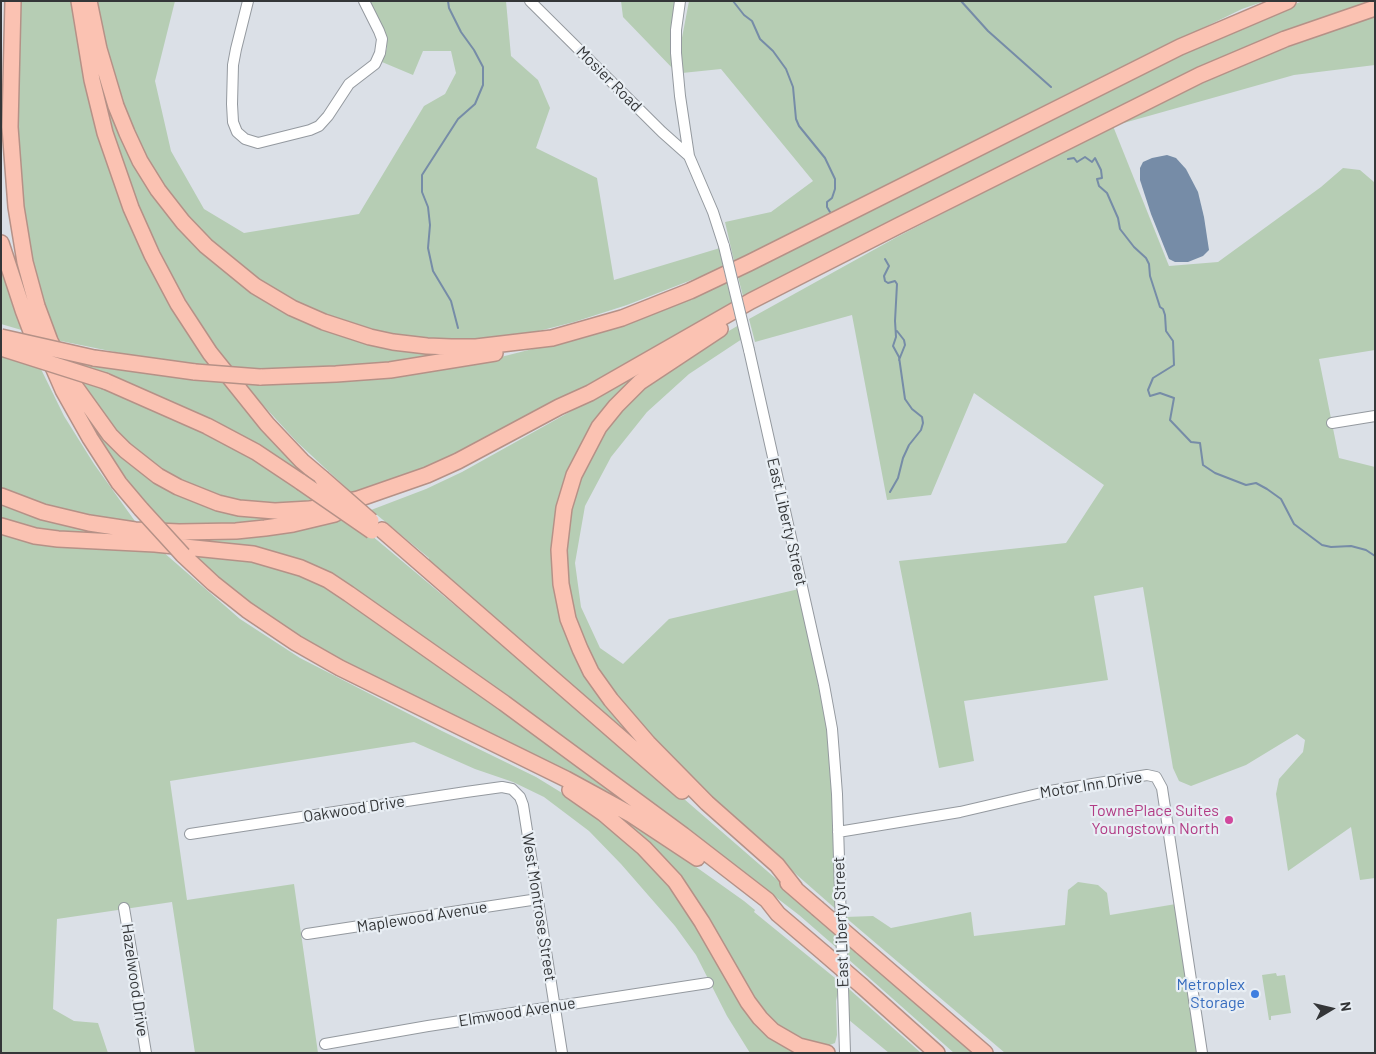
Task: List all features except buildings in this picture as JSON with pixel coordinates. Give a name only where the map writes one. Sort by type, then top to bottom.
[{"type":"highway","points":[[7,1],[4,120],[8,188],[17,249],[32,307],[54,370],[81,424],[137,509]]},
{"type":"highway","points":[[13,1],[10,127],[14,188],[22,247],[37,306],[50,341],[69,378],[110,435],[130,455],[158,476],[197,496],[218,503],[239,508],[293,511],[358,500],[458,461],[559,407],[590,393],[751,302],[1068,141],[1228,63],[1285,40],[1375,8]]},
{"type":"highway","points":[[79,1],[92,80],[105,134],[130,208],[165,280],[210,353],[250,404],[302,461],[377,531],[464,601],[985,1053]]},
{"type":"highway","points":[[90,1],[99,49],[116,106],[140,160],[158,190],[183,222],[206,246],[255,286],[292,308],[324,322],[370,337],[393,342],[427,346],[476,347],[552,338]]},
{"type":"highway","points":[[1,336],[40,347],[94,358],[195,372],[260,377],[336,374],[414,367],[475,358],[552,338],[622,318],[715,280],[1180,47],[1288,1]]},
{"type":"highway","points":[[1,243],[23,310],[51,379],[82,437],[102,467],[137,509],[213,583],[247,610],[296,643],[340,668],[566,779],[632,815],[676,843],[762,906],[778,914]]},
{"type":"highway","points":[[794,888],[777,865],[706,803],[648,743],[600,685],[580,649],[568,619],[561,584],[559,550],[564,508],[574,475],[599,427],[616,406],[630,391],[657,369],[720,329],[771,302],[815,269]]},
{"type":"highway","points":[[1,330],[26,337],[40,347]]},
{"type":"highway","points":[[1,348],[105,380],[207,426],[256,452],[377,531]]},
{"type":"highway","points":[[1,496],[66,518],[135,530],[179,532],[236,531],[293,524],[365,505],[417,487],[469,462],[563,412],[590,393]]},
{"type":"highway","points":[[1,526],[35,536],[58,539],[155,544],[253,554],[301,568],[328,580],[567,749],[729,870],[767,900],[778,914],[937,1053]]},
{"type":"highway","points":[[441,717],[456,732],[554,779],[603,814],[637,842],[660,864],[690,902],[748,1002],[760,1018],[772,1031],[786,1040],[799,1046],[827,1053]]},
{"type":"highway","points":[[884,965],[912,982],[996,1053]]},
{"type":"street","points":[[248,1],[233,65],[232,104],[235,128],[240,136],[252,142],[310,130],[324,122],[349,84],[378,60],[382,39],[380,31],[364,1]]},
{"type":"street","name":"Mosier Road","points":[[530,1],[662,132],[689,156]]},
{"type":"street","name":"East Liberty Street","points":[[680,1],[676,30],[676,53],[689,156],[713,212],[724,246],[749,350],[828,708],[835,756],[845,1053]]},
{"type":"street","points":[[1332,423],[1375,416]]},
{"type":"street","name":"Motor Inn Drive","points":[[838,832],[960,812],[1050,791],[1147,775],[1156,777],[1162,788],[1202,1053]]},
{"type":"street","name":"Oakwood Drive","points":[[190,834],[502,787],[516,792]]},
{"type":"street","name":"West Montrose Street","points":[[516,792],[523,806],[562,1053]]},
{"type":"street","name":"Maplewood Avenue","points":[[307,934],[538,899]]},
{"type":"street","name":"Hazelwood Drive","points":[[124,908],[146,1053]]},
{"type":"street","name":"Elmwood Avenue","points":[[325,1044],[428,1026],[708,983]]},
{"type":"green space","points":[[18,1],[74,1],[102,143],[211,366],[154,360],[56,340],[45,310],[25,229],[16,145]]},
{"type":"green space","points":[[94,1],[175,1],[155,81],[171,151],[204,209],[244,233],[359,214],[424,106],[445,94],[456,73],[451,51],[423,51],[413,75],[382,62],[387,48],[383,28],[368,1],[506,1],[511,56],[538,80],[550,108],[536,148],[597,178],[614,280],[720,248],[725,267],[627,305],[574,322],[519,336],[480,341],[401,338],[352,327],[322,315],[268,287],[211,244],[158,182],[136,139],[115,90]]},
{"type":"green space","points":[[621,1],[680,1],[677,73],[623,17]]},
{"type":"green space","points":[[689,1],[1265,1],[1242,9],[1065,95],[822,219],[734,261],[725,222],[771,212],[813,181],[721,69],[682,73],[681,43]]},
{"type":"green space","points":[[1303,1],[1371,1],[1290,31],[744,300],[737,273],[1236,26]]},
{"type":"green space","points":[[1375,16],[1375,65],[1294,75],[1113,126],[1169,266],[1218,262],[1321,187],[1343,168],[1360,170],[1374,182],[1375,350],[1319,359],[1339,458],[1375,467],[1375,878],[1360,880],[1351,827],[1288,871],[1276,794],[1279,779],[1303,752],[1305,740],[1297,734],[1246,765],[1191,786],[1179,781],[1173,768],[1143,587],[1094,596],[1108,680],[964,701],[974,761],[939,768],[899,561],[1066,543],[1104,485],[974,393],[931,495],[887,500],[852,315],[755,342],[749,319],[897,237],[1112,126],[1252,60]]},
{"type":"green space","points":[[97,64],[158,195],[278,305],[448,354],[403,361],[329,367],[254,369],[228,367],[176,284],[139,208],[115,140]]},
{"type":"green space","points":[[1,258],[25,331],[1,324]]},
{"type":"green space","points":[[727,279],[734,305],[558,404],[448,459],[354,495],[297,442],[241,381],[374,378],[435,371],[485,361],[572,339]]},
{"type":"green space","points":[[739,325],[742,339],[689,374],[647,412],[611,457],[585,506],[575,563],[581,607],[600,648],[623,664],[669,619],[799,589],[828,733],[833,777],[838,911],[724,811],[670,759],[602,682],[572,619],[563,546],[568,507],[581,469],[620,407],[667,367]]},
{"type":"green space","points":[[1,353],[38,363],[64,416],[94,464],[137,524],[63,511],[1,490]]},
{"type":"green space","points":[[64,357],[224,380],[310,471],[303,478],[66,362]]},
{"type":"green space","points":[[652,366],[568,479],[560,607],[642,745],[429,561],[429,558],[371,510],[426,489],[462,472]]},
{"type":"green space","points":[[72,374],[219,437],[325,502],[254,507],[195,491],[132,452]]},
{"type":"green space","points":[[86,411],[177,491],[285,516],[261,522],[222,525],[166,525],[128,481],[83,413]]},
{"type":"green space","points":[[1,504],[38,518],[92,531],[149,537],[60,536],[1,522]]},
{"type":"green space","points":[[345,516],[371,535],[539,673],[782,884],[838,934],[838,949],[799,915],[743,872],[341,583],[178,539]]},
{"type":"green space","points":[[1,534],[162,551],[240,619],[300,658],[536,777],[567,796],[629,841],[681,898],[736,991],[801,1053],[750,1053],[727,1016],[696,955],[675,926],[621,864],[589,831],[544,797],[513,782],[475,769],[414,742],[170,781],[187,900],[294,884],[318,1053],[195,1053],[172,902],[57,919],[53,1009],[74,1021],[98,1023],[108,1053],[1,1053]]},
{"type":"green space","points":[[194,554],[274,564],[336,590],[630,803],[345,664],[254,607],[212,572]]},
{"type":"green space","points":[[616,815],[675,852],[744,901],[755,910],[754,912],[840,982],[836,1001],[837,1035],[835,1043],[827,1046],[800,1040],[775,1024],[761,1010],[736,971]]},
{"type":"green space","points":[[1078,882],[1098,885],[1107,893],[1110,915],[1176,904],[1198,1053],[1005,1053],[845,917],[873,916],[891,928],[971,912],[974,936],[1065,925],[1068,890]]},
{"type":"green space","points":[[848,943],[977,1053],[954,1053],[848,959]]},
{"type":"green space","points":[[1276,973],[1277,976],[1285,975],[1291,1013],[1271,1016],[1271,1020],[1269,1020],[1262,975]]},
{"type":"green space","points":[[849,989],[921,1053],[889,1053],[849,1020]]},
{"type":"water","points":[[1167,155],[1176,158],[1186,169],[1198,192],[1204,217],[1209,250],[1203,256],[1188,262],[1175,262],[1169,259],[1140,180],[1140,168],[1143,162]]},
{"type":"waterway","points":[[448,1],[449,8],[461,32],[483,67],[483,85],[475,104],[458,119],[422,175],[422,192],[428,207],[430,225],[428,248],[433,271],[451,301],[458,328]]},
{"type":"waterway","points":[[733,1],[744,15],[752,21],[760,39],[773,51],[786,69],[793,87],[796,119],[799,126],[825,158],[835,179],[835,189],[832,198],[827,202],[830,212]]},
{"type":"waterway","points":[[961,1],[988,31],[1051,87]]},
{"type":"waterway","points":[[1068,159],[1074,158],[1077,162],[1085,157],[1092,162],[1095,158],[1101,170],[1102,178],[1097,179],[1099,186],[1107,193],[1118,218],[1120,229],[1134,247],[1146,258],[1149,264],[1150,276],[1160,307],[1165,315],[1166,331],[1173,341],[1174,365],[1153,378],[1148,390],[1150,396],[1160,393],[1174,398],[1170,420],[1191,442],[1200,443],[1203,465],[1215,473],[1246,485],[1256,483],[1267,489],[1281,499],[1294,524],[1322,545],[1331,547],[1351,546],[1366,550],[1375,556]]},
{"type":"waterway","points":[[885,259],[889,266],[884,276],[885,281],[888,283],[895,281],[897,284],[896,337],[893,346],[899,357],[905,399],[912,409],[922,417],[923,423],[921,430],[909,445],[903,458],[898,478],[890,492]]},
{"type":"waterway","points":[[897,331],[904,340],[905,345],[899,360]]},
{"type":"place","name":"TownePlace Suites Youngstown North","points":[[1229,820]]},
{"type":"place","name":"Metroplex Storage","points":[[1255,994]]}]
